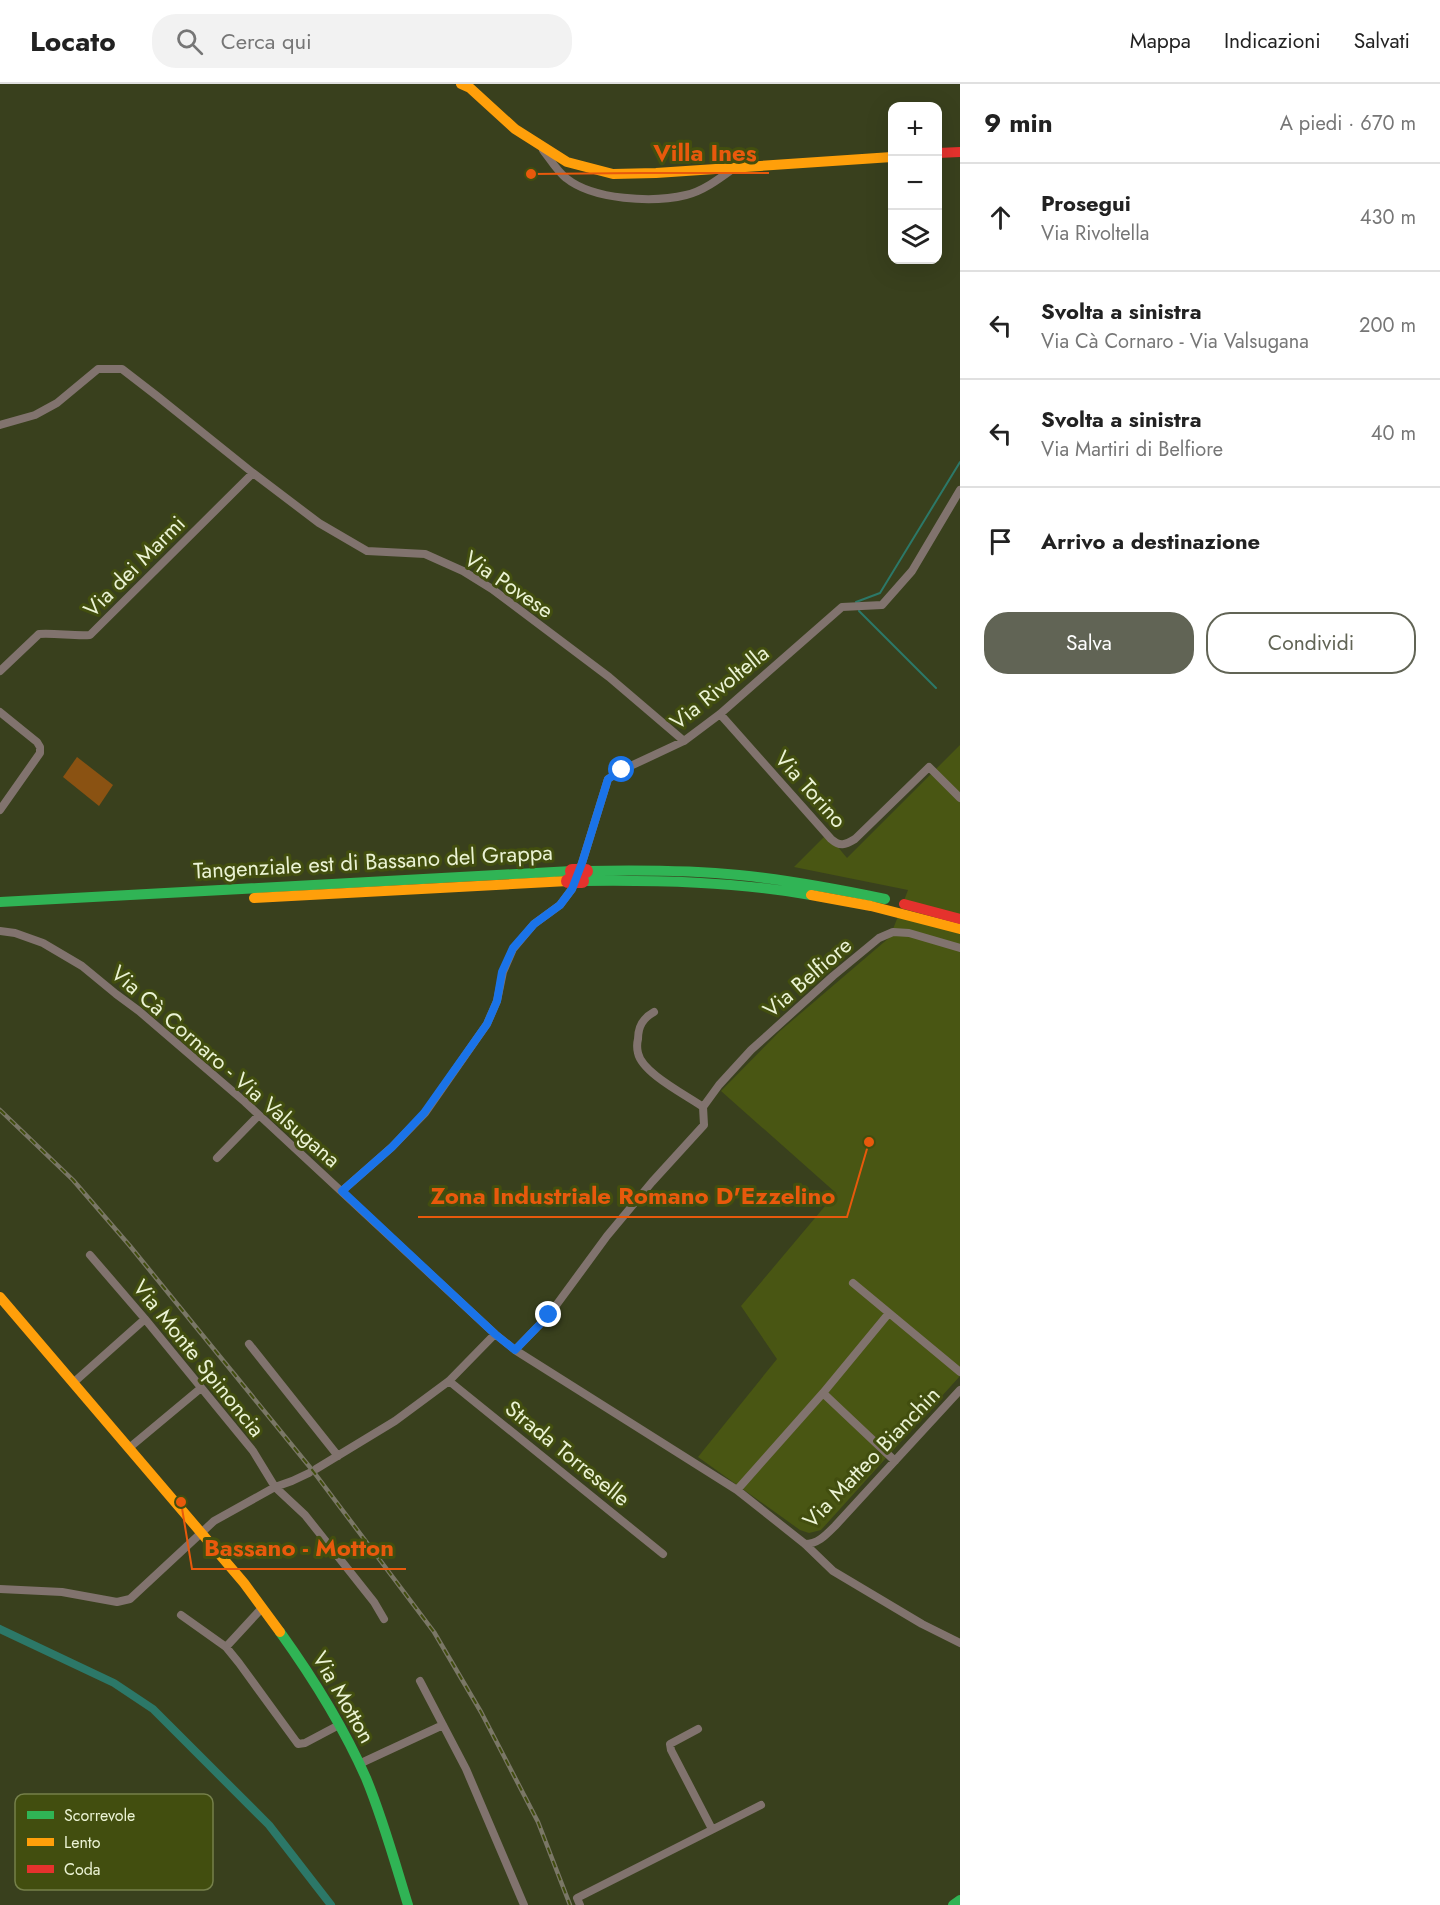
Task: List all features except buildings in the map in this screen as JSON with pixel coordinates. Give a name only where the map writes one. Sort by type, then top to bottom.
[{"type":"main road","points":[[461,84],[470,88],[515,129],[567,162],[613,174],[888,157]]},
{"type":"main road","points":[[942,153],[960,152]]},
{"type":"main road","name":"Tangenziale est di Bassano del Grappa","points":[[0,910],[654,870],[764,878],[880,898],[960,919]]},
{"type":"main road","name":"Tangenziale est di Bassano del Grappa","points":[[577,876],[720,883],[807,894],[887,909],[960,929]]},
{"type":"main road","name":"Tangenziale est di Bassano del Grappa","points":[[0,902],[289,891]]},
{"type":"main road","name":"Via Motton","points":[[0,1297],[279,1629],[339,1725],[359,1764],[378,1811],[408,1905]]},
{"type":"main road","points":[[953,1905],[960,1900]]},
{"type":"street","points":[[537,143],[566,178],[585,189],[616,197],[652,199],[687,195],[713,183],[735,168]]},
{"type":"street","name":"Via Povese","points":[[0,425],[35,415],[57,404],[98,369],[122,369],[319,523],[367,550],[425,554],[463,571],[492,589],[609,677],[684,741]]},
{"type":"street","name":"Via dei Marmi","points":[[0,671],[39,634],[90,635],[253,473]]},
{"type":"street","name":"Via Rivoltella","points":[[342,1191],[392,1147],[424,1113],[487,1024],[497,1001],[502,972],[513,948],[534,924],[560,905],[572,889],[608,779],[684,741],[720,714],[842,607],[882,605],[912,571],[960,490]]},
{"type":"street","points":[[0,712],[37,742],[40,753],[0,810]]},
{"type":"street","name":"Via Torino","points":[[720,714],[837,844],[845,845],[855,839],[930,767],[960,798]]},
{"type":"street","name":"Via Cà Cornaro - Via Valsugana","points":[[0,931],[15,933],[43,943],[82,966],[139,1011],[259,1115],[515,1350],[737,1490],[805,1544],[833,1571],[922,1624],[960,1643]]},
{"type":"street","name":"Via Belfiore","points":[[703,1107],[719,1085],[751,1050],[879,938],[893,932],[909,933],[960,948]]},
{"type":"street","points":[[515,1350],[549,1315],[607,1236],[704,1125],[703,1107],[655,1076],[640,1059],[638,1035],[640,1025],[646,1016],[654,1012]]},
{"type":"street","points":[[217,1158],[259,1115]]},
{"type":"street","name":"Via Monte Spinoncia","points":[[90,1255],[253,1452],[275,1487],[305,1515],[374,1602],[384,1619]]},
{"type":"street","points":[[853,1283],[960,1372]]},
{"type":"street","points":[[737,1490],[823,1393],[889,1313]]},
{"type":"street","points":[[73,1383],[145,1319]]},
{"type":"street","points":[[0,1589],[62,1592],[124,1601],[130,1599],[214,1521],[275,1487],[313,1471],[395,1421],[449,1381],[495,1334]]},
{"type":"street","points":[[249,1344],[338,1456]]},
{"type":"street","name":"Strada Torreselle","points":[[449,1381],[663,1554]]},
{"type":"street","points":[[129,1448],[201,1388]]},
{"type":"street","name":"Via Matteo Bianchin","points":[[805,1544],[813,1544],[829,1532],[960,1390]]},
{"type":"street","points":[[823,1393],[895,1461]]},
{"type":"street","points":[[226,1647],[262,1608]]},
{"type":"street","points":[[181,1615],[226,1647],[298,1744],[305,1743],[339,1725]]},
{"type":"street","points":[[420,1681],[466,1769],[524,1905]]},
{"type":"street","points":[[359,1764],[443,1725]]},
{"type":"street","points":[[698,1730],[670,1744],[712,1829]]},
{"type":"street","points":[[579,1901],[761,1805]]},
{"type":"shaded area","points":[[960,745],[960,1376],[821,1530],[809,1533],[800,1530],[698,1457],[777,1359],[741,1306],[836,1193],[721,1091],[780,1031],[890,937],[908,890],[794,867],[827,834],[847,858]]},
{"type":"shaded area","points":[[77,757],[113,785],[99,806],[63,777]]},
{"type":"waterway","points":[[856,602],[880,593],[960,462]]},
{"type":"waterway","points":[[859,611],[936,688]]},
{"type":"waterway","points":[[0,1629],[114,1683],[153,1709],[269,1825],[331,1905]]},
{"type":"railway","points":[[0,1110],[73,1180],[130,1246],[313,1471],[434,1632],[481,1712],[538,1822],[570,1905]]},
{"type":"traffic: fast","points":[[0,902],[572,871]]},
{"type":"traffic: fast","points":[[586,871],[701,872],[739,875],[776,879],[885,899]]},
{"type":"traffic: fast","points":[[582,881],[697,883],[754,887],[811,895]]},
{"type":"traffic: fast","points":[[280,1632],[327,1703],[366,1778],[408,1905]]},
{"type":"traffic: fast","points":[[953,1905],[960,1900]]},
{"type":"traffic: slow","points":[[461,84],[470,88],[515,129],[567,162],[613,174],[888,157]]},
{"type":"traffic: slow","points":[[254,898],[568,881]]},
{"type":"traffic: slow","points":[[811,895],[871,906],[960,929]]},
{"type":"traffic: slow","points":[[0,1297],[244,1583],[280,1632]]},
{"type":"traffic: jam","points":[[942,153],[960,152]]},
{"type":"traffic: jam","points":[[572,871],[586,871]]},
{"type":"traffic: jam","points":[[568,881],[582,881]]},
{"type":"traffic: jam","points":[[904,904],[960,919]]},
{"type":"place","name":"Villa Ines","points":[[531,174]]},
{"type":"place","name":"Zona Industriale Romano D'Ezzelino","points":[[869,1142]]},
{"type":"place","name":"Bassano - Motton","points":[[181,1502]]},
{"type":"route","points":[[549,1315],[515,1350],[342,1191],[392,1147],[424,1113],[474,1044],[487,1024],[497,1001],[502,972],[513,948],[534,924],[560,905],[572,889],[608,779],[622,770]]}]
